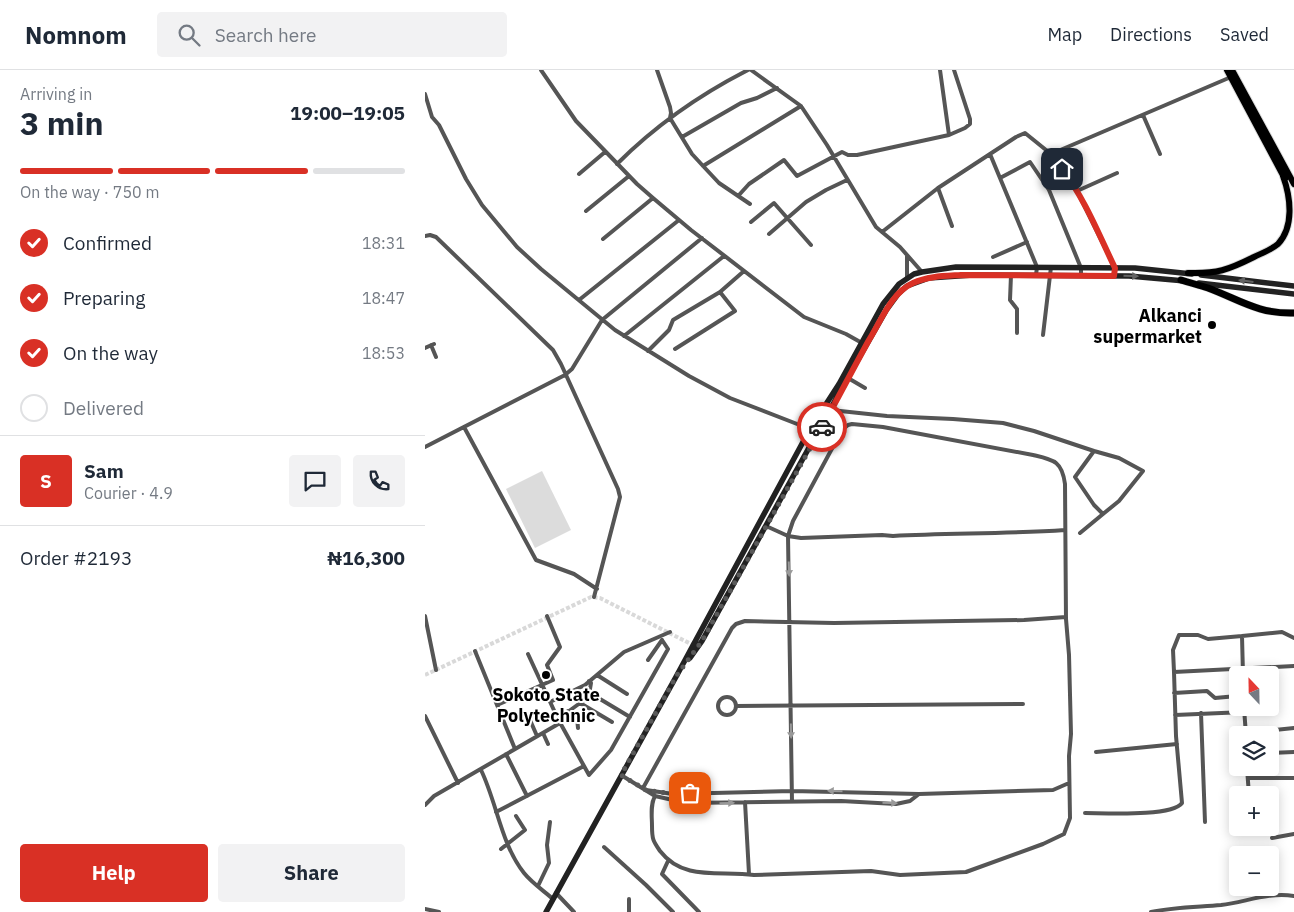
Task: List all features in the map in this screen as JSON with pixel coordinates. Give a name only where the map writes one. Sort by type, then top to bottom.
[{"type":"highway","points":[[1181,280],[1206,287],[1254,308],[1279,314],[1294,314]]},
{"type":"main road","points":[[1227,70],[1294,184]]},
{"type":"main road","points":[[1231,74],[1294,197]]},
{"type":"main road","points":[[1188,273],[1227,270],[1271,249],[1279,243],[1288,229],[1292,215],[1289,191],[1283,176]]},
{"type":"street","points":[[541,70],[576,121],[653,198],[724,256],[804,317],[846,334],[862,343]]},
{"type":"street","points":[[657,70],[671,112],[670,118],[682,137],[703,166],[719,182],[751,204]]},
{"type":"street","points":[[617,164],[648,134],[690,103],[714,88],[750,70],[801,106],[876,227],[900,247],[922,272]]},
{"type":"street","points":[[939,70],[949,135]]},
{"type":"street","points":[[739,195],[749,184],[783,160],[797,176],[842,152],[857,156],[949,135],[965,128],[970,122],[954,70]]},
{"type":"street","points":[[1051,154],[1143,115],[1231,74]]},
{"type":"street","points":[[682,137],[741,103],[757,98],[777,88]]},
{"type":"street","points":[[425,94],[432,117],[439,125],[466,179],[482,205],[517,247],[602,320],[648,351],[689,376],[731,398],[810,429]]},
{"type":"street","points":[[703,166],[801,106]]},
{"type":"street","points":[[1143,115],[1160,154]]},
{"type":"street","points":[[882,232],[906,215],[937,188],[1025,133],[1051,154],[1077,191],[1115,268],[1114,276]]},
{"type":"street","points":[[579,174],[605,152]]},
{"type":"street","points":[[990,154],[1037,267],[1036,275]]},
{"type":"street","points":[[1000,178],[1031,162],[1049,190],[1081,268],[1081,276]]},
{"type":"street","points":[[1077,191],[1117,173]]},
{"type":"street","points":[[586,211],[629,176]]},
{"type":"street","points":[[769,234],[806,202],[847,180]]},
{"type":"street","points":[[937,188],[952,226]]},
{"type":"street","points":[[603,239],[653,198]]},
{"type":"street","points":[[751,222],[774,203],[811,245]]},
{"type":"street","points":[[579,300],[679,220]]},
{"type":"street","points":[[425,236],[436,237],[546,342],[557,357],[619,489],[620,496],[594,597]]},
{"type":"street","points":[[425,447],[565,375],[571,369],[602,320],[702,238]]},
{"type":"street","points":[[993,257],[1027,242]]},
{"type":"street","points":[[624,336],[724,256]]},
{"type":"street","points":[[907,256],[907,278]]},
{"type":"street","points":[[546,912],[810,429],[839,384],[889,296],[899,284],[907,278],[922,272],[956,267],[1051,267],[1115,268],[1188,273],[1294,286]]},
{"type":"street","points":[[1043,335],[1051,267]]},
{"type":"street","points":[[648,351],[669,330],[673,320],[721,292],[744,271]]},
{"type":"street","points":[[677,675],[702,641],[887,309],[898,294],[907,286],[920,280],[939,276],[973,274],[1114,276],[1181,280],[1294,294]]},
{"type":"street","points":[[1011,275],[1010,300],[1017,309],[1017,333]]},
{"type":"street","points":[[675,349],[735,311],[721,292]]},
{"type":"street","points":[[425,348],[433,344],[436,357]]},
{"type":"street","points":[[848,378],[865,388]]},
{"type":"street","points":[[831,410],[896,417],[1003,423],[1119,458],[1143,471],[1119,501],[1080,533]]},
{"type":"street","points":[[655,796],[652,802],[652,839],[668,861],[692,871],[711,874],[871,871],[901,874],[966,872],[1061,837],[1067,829],[1070,818],[1071,734],[1066,617],[1066,501],[1064,474],[1059,464],[1050,459],[883,427],[852,424],[845,427],[838,436],[827,460],[793,521],[789,536],[792,802]]},
{"type":"street","points":[[464,427],[536,560],[574,574],[597,589]]},
{"type":"street","points":[[1094,451],[1075,477],[1094,505],[1103,514]]},
{"type":"street","points":[[766,526],[789,536],[801,538],[1026,533],[1065,530]]},
{"type":"street","points":[[425,616],[436,670]]},
{"type":"street","points":[[497,705],[553,680],[547,665],[560,647],[547,616]]},
{"type":"street","points":[[644,789],[734,625],[745,621],[852,623],[1024,620],[1066,617]]},
{"type":"street","points":[[550,702],[585,685],[624,652],[661,638],[669,632]]},
{"type":"street","points":[[1085,813],[1158,812],[1178,807],[1182,803],[1175,715],[1173,650],[1179,635],[1197,635],[1208,639],[1283,632],[1294,638]]},
{"type":"street","points":[[1242,636],[1243,666]]},
{"type":"street","points":[[528,654],[559,721],[589,775],[611,750],[668,649],[661,638]]},
{"type":"street","points":[[648,660],[661,638]]},
{"type":"street","points":[[475,651],[515,749]]},
{"type":"street","points":[[1279,667],[1294,666]]},
{"type":"street","points":[[1174,672],[1229,670]]},
{"type":"street","points":[[597,675],[627,694]]},
{"type":"street","points":[[425,805],[434,796],[543,733],[559,721],[568,711],[587,698],[590,693],[591,683],[589,681]]},
{"type":"street","points":[[1174,693],[1207,692],[1215,698],[1229,697]]},
{"type":"street","points":[[590,693],[630,716]]},
{"type":"street","points":[[729,696],[735,700],[736,706],[732,714],[725,715],[719,711],[717,704],[721,698],[729,696]]},
{"type":"street","points":[[580,703],[612,722]]},
{"type":"street","points":[[736,706],[855,707],[1023,704]]},
{"type":"street","points":[[568,711],[577,718],[578,728]]},
{"type":"street","points":[[1175,715],[1229,711]]},
{"type":"street","points":[[1201,713],[1205,822]]},
{"type":"street","points":[[425,716],[458,783]]},
{"type":"street","points":[[531,720],[537,736]]},
{"type":"street","points":[[1279,730],[1294,728]]},
{"type":"street","points":[[543,733],[548,744]]},
{"type":"street","points":[[1096,752],[1177,744]]},
{"type":"street","points":[[1279,753],[1294,752]]},
{"type":"street","points":[[506,754],[527,796]]},
{"type":"street","points":[[496,812],[584,766]]},
{"type":"street","points":[[481,770],[508,843],[524,874],[553,899]]},
{"type":"street","points":[[621,775],[655,796],[686,803],[841,801],[896,804],[911,801],[919,794]]},
{"type":"street","points":[[1248,786],[1248,778],[1294,778]]},
{"type":"street","points":[[644,789],[673,794],[793,791],[919,794],[1053,790],[1069,783]]},
{"type":"street","points":[[745,802],[749,874]]},
{"type":"street","points":[[501,849],[525,830],[516,816]]},
{"type":"street","points":[[538,886],[549,863],[547,844],[550,822]]},
{"type":"street","points":[[1272,838],[1294,834]]},
{"type":"street","points":[[603,847],[673,912]]},
{"type":"street","points":[[668,861],[662,874],[699,912]]},
{"type":"street","points":[[557,893],[574,912]]},
{"type":"street","points":[[1151,912],[1165,909],[1223,905],[1257,897],[1294,896]]},
{"type":"street","points":[[629,899],[629,912]]},
{"type":"street","points":[[425,909],[439,912]]},
{"type":"shaded area","points":[[542,471],[571,530],[535,548],[506,489]]},
{"type":"tunnel","points":[[425,675],[591,597],[600,598],[693,645]]},
{"type":"way so far","points":[[690,793],[673,794],[646,790],[621,775],[677,675],[702,641],[822,427]]},
{"type":"place","name":"Alkanci supermarket","points":[[1212,325]]},
{"type":"place","name":"Sokoto State Polytechnic","points":[[546,675]]},
{"type":"route","points":[[822,427],[887,309],[902,290],[913,283],[939,276],[973,274],[1114,276],[1115,268],[1091,217],[1074,185],[1062,169]]}]
